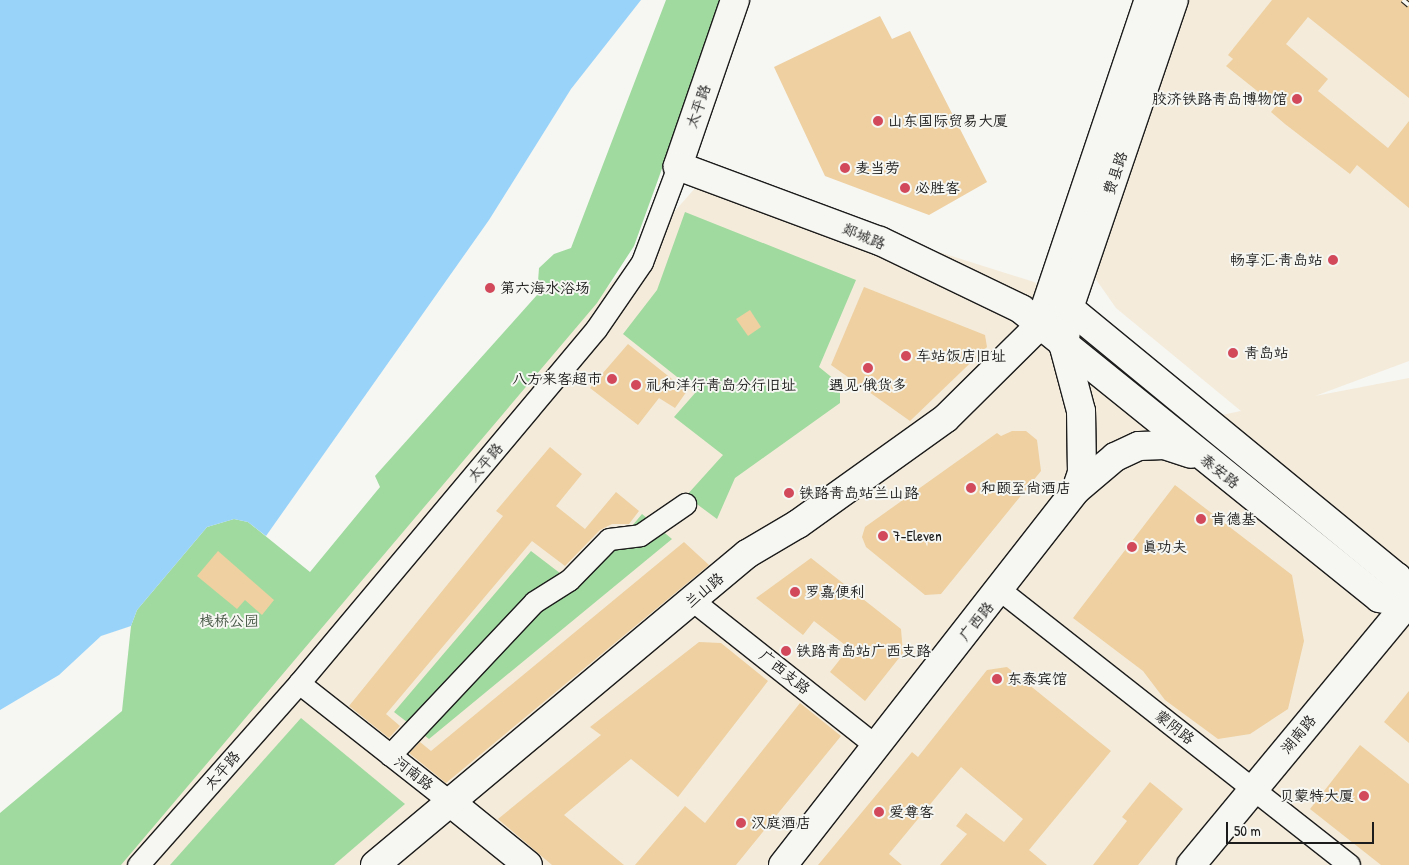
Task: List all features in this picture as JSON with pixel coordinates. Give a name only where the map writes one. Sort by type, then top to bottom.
[{"type":"main road","name":"太平路","points":[[678,166],[735,0]]},
{"type":"main road","name":"费县路","points":[[1039,326],[1149,0]]},
{"type":"main road","name":"费县路","points":[[1064,347],[1069,308],[1174,0]]},
{"type":"main road","name":"郯城路","points":[[678,166],[880,241],[1021,309],[1039,326]]},
{"type":"main road","points":[[1039,326],[1069,308]]},
{"type":"main road","name":"泰安路","points":[[1069,308],[1396,577],[1408,604]]},
{"type":"main road","name":"泰安路","points":[[1039,326],[1379,598],[1408,604]]},
{"type":"main road","name":"兰山路","points":[[375,865],[747,554],[798,524],[940,424],[1039,326]]},
{"type":"main road","name":"广西路","points":[[783,865],[1000,590],[1076,490],[1082,473],[1081,412],[1064,347]]},
{"type":"main road","points":[[1076,490],[1116,457],[1139,446],[1164,445],[1201,456]]},
{"type":"main road","name":"湖南路","points":[[1191,865],[1253,788],[1408,604]]},
{"type":"main road","name":"河南路","points":[[450,802],[528,865]]},
{"type":"street","name":"太平路","points":[[138,865],[299,682],[596,329],[642,262],[678,166]]},
{"type":"street","points":[[390,755],[534,602],[569,580],[609,539],[640,535],[685,504]]},
{"type":"street","name":"蒙阴路","points":[[1000,590],[1349,865]]},
{"type":"street","name":"广西支路","points":[[692,600],[876,746]]},
{"type":"street","name":"河南路","points":[[299,682],[450,802]]},
{"type":"shaded area","points":[[1189,0],[1409,0],[1409,361],[1315,396],[1409,378],[1409,865],[85,865],[250,693],[704,178],[1034,282],[1212,417],[1241,411],[1116,308],[1095,278]]},
{"type":"green space","name":"栈桥公园","points":[[666,0],[723,0],[634,246],[597,303],[121,865],[0,865],[0,813],[122,711],[131,626],[137,610],[207,527],[234,519],[248,522],[310,572],[380,487],[375,476],[537,295],[539,268],[554,254],[571,248]]},
{"type":"green space","points":[[685,212],[856,280],[819,367],[840,384],[840,403],[735,478],[717,519],[686,496],[723,455],[674,417],[696,392],[623,334],[657,290]]},
{"type":"green space","points":[[642,514],[672,539],[429,739],[394,712],[531,551],[569,580],[622,538]]},
{"type":"green space","points":[[301,718],[405,804],[334,865],[170,865]]},
{"type":"water","points":[[0,0],[641,0],[571,89],[489,220],[266,536],[248,522],[234,519],[207,527],[137,610],[131,626],[101,636],[59,675],[0,710]]},
{"type":"building","points":[[1272,0],[1409,0],[1409,98],[1308,17],[1286,44],[1328,79],[1318,91],[1388,148],[1409,121],[1409,208],[1357,165],[1350,174],[1285,124],[1271,112],[1276,106],[1226,66],[1233,59],[1228,55]]},
{"type":"building","name":"山东国际贸易大厦","points":[[880,16],[892,39],[910,31],[987,182],[929,215],[825,176],[774,67]]},
{"type":"building","name":"车站饭店旧址","points":[[864,287],[985,335],[987,347],[910,421],[831,365]]},
{"type":"building","points":[[750,310],[761,327],[748,336],[736,319]]},
{"type":"building","name":"礼和洋行青岛分行旧址","points":[[628,344],[687,391],[675,408],[659,398],[638,425],[590,388]]},
{"type":"building","points":[[1012,431],[1026,431],[1037,440],[1041,471],[941,594],[925,595],[866,547],[862,537],[865,527],[997,433],[1001,436]]},
{"type":"building","points":[[550,447],[582,474],[556,506],[585,529],[616,492],[639,511],[629,524],[612,524],[600,530],[565,566],[532,541],[386,714],[400,726],[389,738],[349,706],[503,516],[496,511]]},
{"type":"building","points":[[1175,485],[1292,575],[1304,641],[1288,709],[1250,734],[1218,739],[1165,700],[1143,671],[1073,618]]},
{"type":"building","points":[[684,542],[709,565],[446,783],[409,753],[420,742],[431,751]]},
{"type":"building","points":[[218,551],[274,600],[262,615],[245,600],[237,609],[197,576]]},
{"type":"building","points":[[811,558],[901,629],[903,653],[865,701],[830,672],[849,648],[814,621],[803,635],[756,598]]},
{"type":"building","points":[[699,642],[721,643],[768,681],[678,797],[631,759],[564,815],[624,865],[552,865],[498,819],[601,735],[590,727]]},
{"type":"building","points":[[1007,667],[1111,751],[1029,850],[1047,865],[940,865],[967,834],[956,826],[966,813],[1004,842],[1023,819],[961,767],[889,854],[902,865],[818,865],[912,752],[918,757],[987,670]]},
{"type":"building","points":[[1409,691],[1409,743],[1384,722]]},
{"type":"building","points":[[800,703],[841,736],[736,865],[635,865],[685,806],[705,823]]},
{"type":"building","name":"贝蒙特大厦","points":[[1360,745],[1409,784],[1409,865],[1381,865],[1310,809]]},
{"type":"building","points":[[1150,782],[1183,809],[1138,865],[1093,865],[1127,821],[1122,817]]},
{"type":"railway","points":[[1403,0],[1409,5]]},
{"type":"place","name":"胶济铁路青岛博物馆","points":[[1297,99]]},
{"type":"place","name":"山东国际贸易大厦","points":[[878,121]]},
{"type":"place","name":"麦当劳","points":[[845,168]]},
{"type":"place","name":"必胜客","points":[[905,188]]},
{"type":"place","name":"畅享汇·青岛站","points":[[1333,260]]},
{"type":"place","name":"第六海水浴场","points":[[490,288]]},
{"type":"place","name":"青岛站","points":[[1233,353]]},
{"type":"place","name":"车站饭店旧址","points":[[906,356]]},
{"type":"place","name":"遇见·俄货多","points":[[868,368]]},
{"type":"place","name":"八方来客超市","points":[[612,379]]},
{"type":"place","name":"礼和洋行青岛分行旧址","points":[[636,385]]},
{"type":"place","name":"和颐至尚酒店","points":[[971,488]]},
{"type":"place","name":"铁路青岛站兰山路","points":[[789,493]]},
{"type":"place","name":"肯德基","points":[[1201,519]]},
{"type":"place","name":"7-Eleven","points":[[883,536]]},
{"type":"place","name":"真功夫","points":[[1132,547]]},
{"type":"place","name":"罗嘉便利","points":[[795,592]]},
{"type":"place","name":"铁路青岛站广西支路","points":[[786,651]]},
{"type":"place","name":"东泰宾馆","points":[[997,679]]},
{"type":"place","name":"贝蒙特大厦","points":[[1364,796]]},
{"type":"place","name":"爱尊客","points":[[879,812]]},
{"type":"place","name":"汉庭酒店","points":[[741,823]]}]
